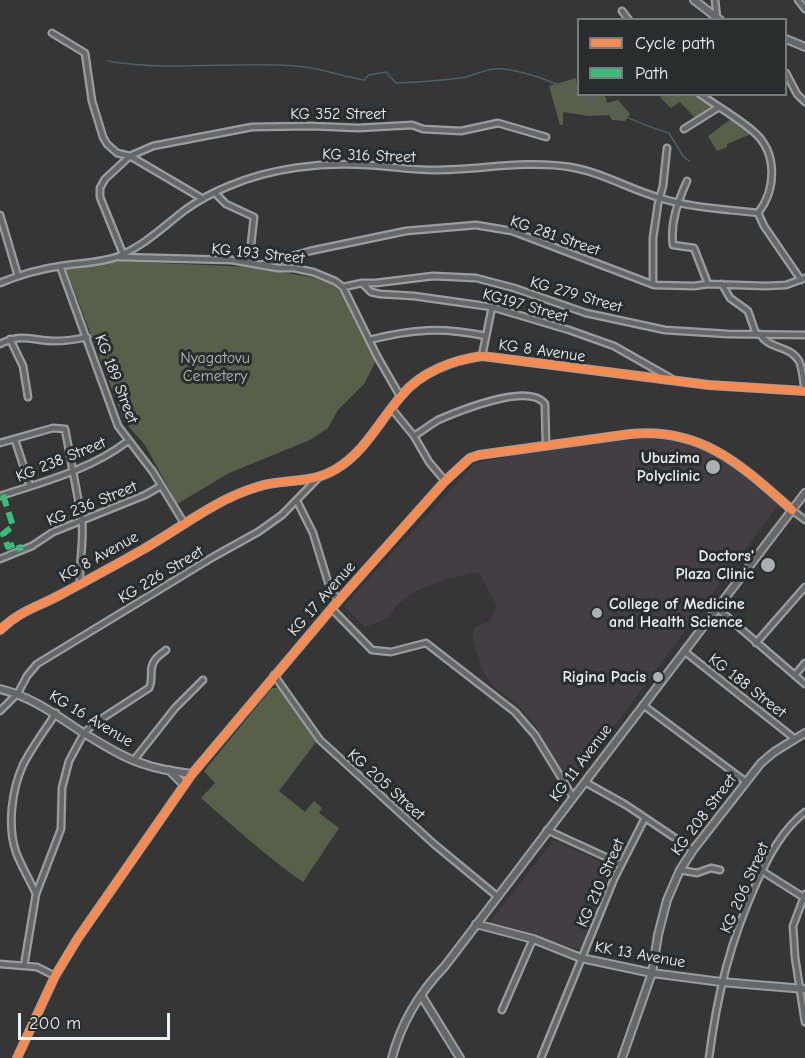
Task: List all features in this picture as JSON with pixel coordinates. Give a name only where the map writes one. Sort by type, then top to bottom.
[{"type":"street","points":[[694,0],[718,18]]},
{"type":"street","points":[[715,0],[719,18]]},
{"type":"street","points":[[798,0],[805,9]]},
{"type":"street","points":[[622,11],[627,18]]},
{"type":"street","points":[[52,33],[85,53],[92,101],[107,144],[117,153],[130,156],[203,199]]},
{"type":"street","points":[[787,39],[805,47]]},
{"type":"street","points":[[787,75],[797,94],[805,102]]},
{"type":"street","points":[[703,96],[756,134],[766,150],[772,168],[772,186],[758,213],[764,225],[803,279]]},
{"type":"street","points":[[684,129],[719,107]]},
{"type":"street","name":"KG 352 Street","points":[[130,156],[153,146],[252,127],[358,128],[412,125],[423,129],[452,131],[498,123],[546,137]]},
{"type":"street","points":[[653,284],[653,238],[663,186],[667,148]]},
{"type":"street","points":[[123,254],[99,193],[105,179],[130,156]]},
{"type":"street","name":"KG 316 Street","points":[[0,283],[18,276],[60,266],[116,257],[152,238],[187,209],[215,193],[245,180],[318,165],[366,165],[434,170],[520,163],[572,167],[677,203],[699,208],[758,213]]},
{"type":"street","points":[[687,181],[677,203],[672,245],[694,248],[708,284]]},
{"type":"street","points":[[215,193],[226,204],[254,217],[249,263]]},
{"type":"street","points":[[0,215],[18,276]]},
{"type":"street","name":"KG 281 Street","points":[[260,265],[310,251],[406,231],[476,225],[512,231],[653,284],[765,286],[786,285],[803,279]]},
{"type":"street","name":"KG 193 Street","points":[[116,257],[232,260],[294,268],[313,272],[343,287]]},
{"type":"street","name":"KG 189 Street","points":[[60,266],[118,426],[184,523]]},
{"type":"street","name":"KG 279 Street","points":[[343,287],[433,276],[476,278],[514,288],[586,313],[665,330],[805,335]]},
{"type":"street","name":"KG197 Street","points":[[362,283],[371,292],[380,294],[414,296],[492,307],[614,346],[675,381]]},
{"type":"street","points":[[722,284],[730,298],[748,311],[758,334],[766,342],[782,348],[795,357],[801,368],[805,390]]},
{"type":"street","points":[[343,287],[400,396]]},
{"type":"street","points":[[482,356],[492,307]]},
{"type":"street","points":[[369,340],[429,329],[461,331],[486,336]]},
{"type":"street","points":[[0,344],[21,337],[70,341],[87,337]]},
{"type":"street","points":[[10,339],[23,366],[28,397]]},
{"type":"street","name":"KG 8 Avenue","points":[[0,630],[29,608],[143,550],[216,503],[259,486],[301,482],[318,478],[337,469],[364,445],[410,386],[437,369],[462,359],[482,356],[709,386],[805,390]]},
{"type":"street","points":[[414,436],[445,418],[494,400],[520,395],[535,396],[545,404],[546,445]]},
{"type":"street","points":[[392,409],[445,481]]},
{"type":"street","points":[[0,443],[54,428],[65,429],[71,471],[82,520],[80,584]]},
{"type":"street","name":"KG 17 Avenue","points":[[17,1058],[55,976],[107,895],[192,774],[338,601],[445,481],[470,458],[546,445],[646,433],[676,435],[709,446],[719,452],[758,480],[792,510]]},
{"type":"street","points":[[15,440],[30,486]]},
{"type":"street","name":"KG 238 Street","points":[[0,496],[102,459],[128,441]]},
{"type":"street","name":"KG 226 Street","points":[[0,711],[18,693],[37,664],[258,532],[282,515],[318,478]]},
{"type":"street","name":"KG 236 Street","points":[[0,559],[32,546],[53,532],[146,495],[161,486]]},
{"type":"street","name":"KG 11 Avenue","points":[[392,1058],[403,1027],[422,995],[805,493]]},
{"type":"street","points":[[297,501],[314,533],[328,582],[338,601]]},
{"type":"street","points":[[792,510],[805,520]]},
{"type":"street","points":[[756,643],[805,587]]},
{"type":"street","points":[[332,609],[372,650],[391,652],[426,643],[467,674],[515,712],[527,725],[573,797]]},
{"type":"street","points":[[718,609],[805,684]]},
{"type":"street","points":[[24,966],[36,894],[61,829],[62,788],[69,761],[84,733],[95,723],[149,688],[152,683],[153,664],[166,650]]},
{"type":"street","name":"KG 188 Street","points":[[684,651],[795,739]]},
{"type":"street","points":[[795,675],[805,663]]},
{"type":"street","name":"KG 205 Street","points":[[274,675],[320,740],[332,752],[434,844],[498,897]]},
{"type":"street","points":[[134,760],[175,708],[203,680]]},
{"type":"street","name":"KG 16 Avenue","points":[[0,689],[18,693],[134,760],[148,766],[192,774]]},
{"type":"street","points":[[643,705],[745,781]]},
{"type":"street","points":[[36,894],[16,851],[12,828],[13,807],[18,777],[24,763],[56,714]]},
{"type":"street","name":"KG 208 Street","points":[[622,1058],[652,973],[667,900],[680,870],[745,781],[761,763],[805,733]]},
{"type":"street","name":"KG 16 Avenue","points":[[168,770],[184,785]]},
{"type":"street","points":[[585,782],[693,850]]},
{"type":"street","name":"KG 206 Street","points":[[709,1058],[721,982],[740,919],[781,836],[805,812]]},
{"type":"street","name":"KG 210 Street","points":[[541,1058],[621,864],[645,819]]},
{"type":"street","points":[[547,830],[621,864]]},
{"type":"street","points":[[680,870],[697,873],[711,868],[720,870]]},
{"type":"street","points":[[762,871],[804,896],[794,926],[805,1022]]},
{"type":"street","name":"KK 13 Avenue","points":[[476,924],[533,939],[581,958],[652,973],[802,989]]},
{"type":"street","points":[[502,1010],[533,939]]},
{"type":"street","points":[[0,964],[37,967],[55,976]]},
{"type":"street","points":[[422,995],[460,1058]]},
{"type":"shaded area","name":"College of Medicine and Health Science","points":[[634,438],[680,441],[720,456],[779,504],[564,794],[536,726],[517,704],[495,688],[483,672],[472,636],[475,627],[490,621],[497,607],[479,572],[447,579],[415,591],[397,605],[388,618],[365,627],[344,606],[474,464],[527,452]]},
{"type":"shaded area","points":[[554,840],[611,866],[581,950],[489,923]]},
{"type":"green space","points":[[576,78],[577,96],[605,96],[607,103],[618,100],[630,114],[625,121],[612,120],[609,115],[589,116],[563,112],[563,125],[560,125],[549,86]]},
{"type":"green space","points":[[698,96],[716,107],[696,119],[680,102],[671,108],[660,97]]},
{"type":"green space","points":[[731,119],[751,134],[717,151],[708,136]]},
{"type":"green space","name":"Nyagatovu Cemetery","points":[[117,261],[249,267],[311,277],[334,285],[342,293],[376,361],[364,384],[338,410],[328,428],[310,440],[229,473],[177,504],[145,445],[124,421],[66,269]]},
{"type":"green space","points":[[272,688],[278,688],[316,742],[279,791],[305,812],[314,801],[322,808],[319,813],[339,828],[303,882],[201,798],[215,783],[204,771]]},
{"type":"waterway","points":[[108,61],[154,66],[296,66],[364,80],[369,75],[386,72],[396,83],[457,78],[502,69],[536,76],[577,93]]},
{"type":"waterway","points":[[585,96],[635,121],[669,133],[683,156],[689,161]]},
{"type":"marked path","points":[[3,495],[13,526],[3,534],[8,547],[18,543],[21,551]]},
{"type":"cycle path","points":[[0,630],[21,614],[121,562],[226,499],[267,484],[307,479],[336,469],[364,445],[410,387],[438,368],[449,364],[482,356],[709,385],[805,391]]},
{"type":"cycle path","points":[[17,1058],[55,976],[78,938],[192,774],[338,601],[445,481],[470,458],[630,434],[656,433],[699,443],[719,452],[755,478],[792,510]]},
{"type":"place","name":"Ubuzima Polyclinic","points":[[713,467]]},
{"type":"place","name":"Doctors' Plaza Clinic","points":[[768,565]]},
{"type":"place","name":"College of Medicine and Health Science","points":[[597,613]]},
{"type":"place","name":"Rigina Pacis","points":[[658,677]]}]
